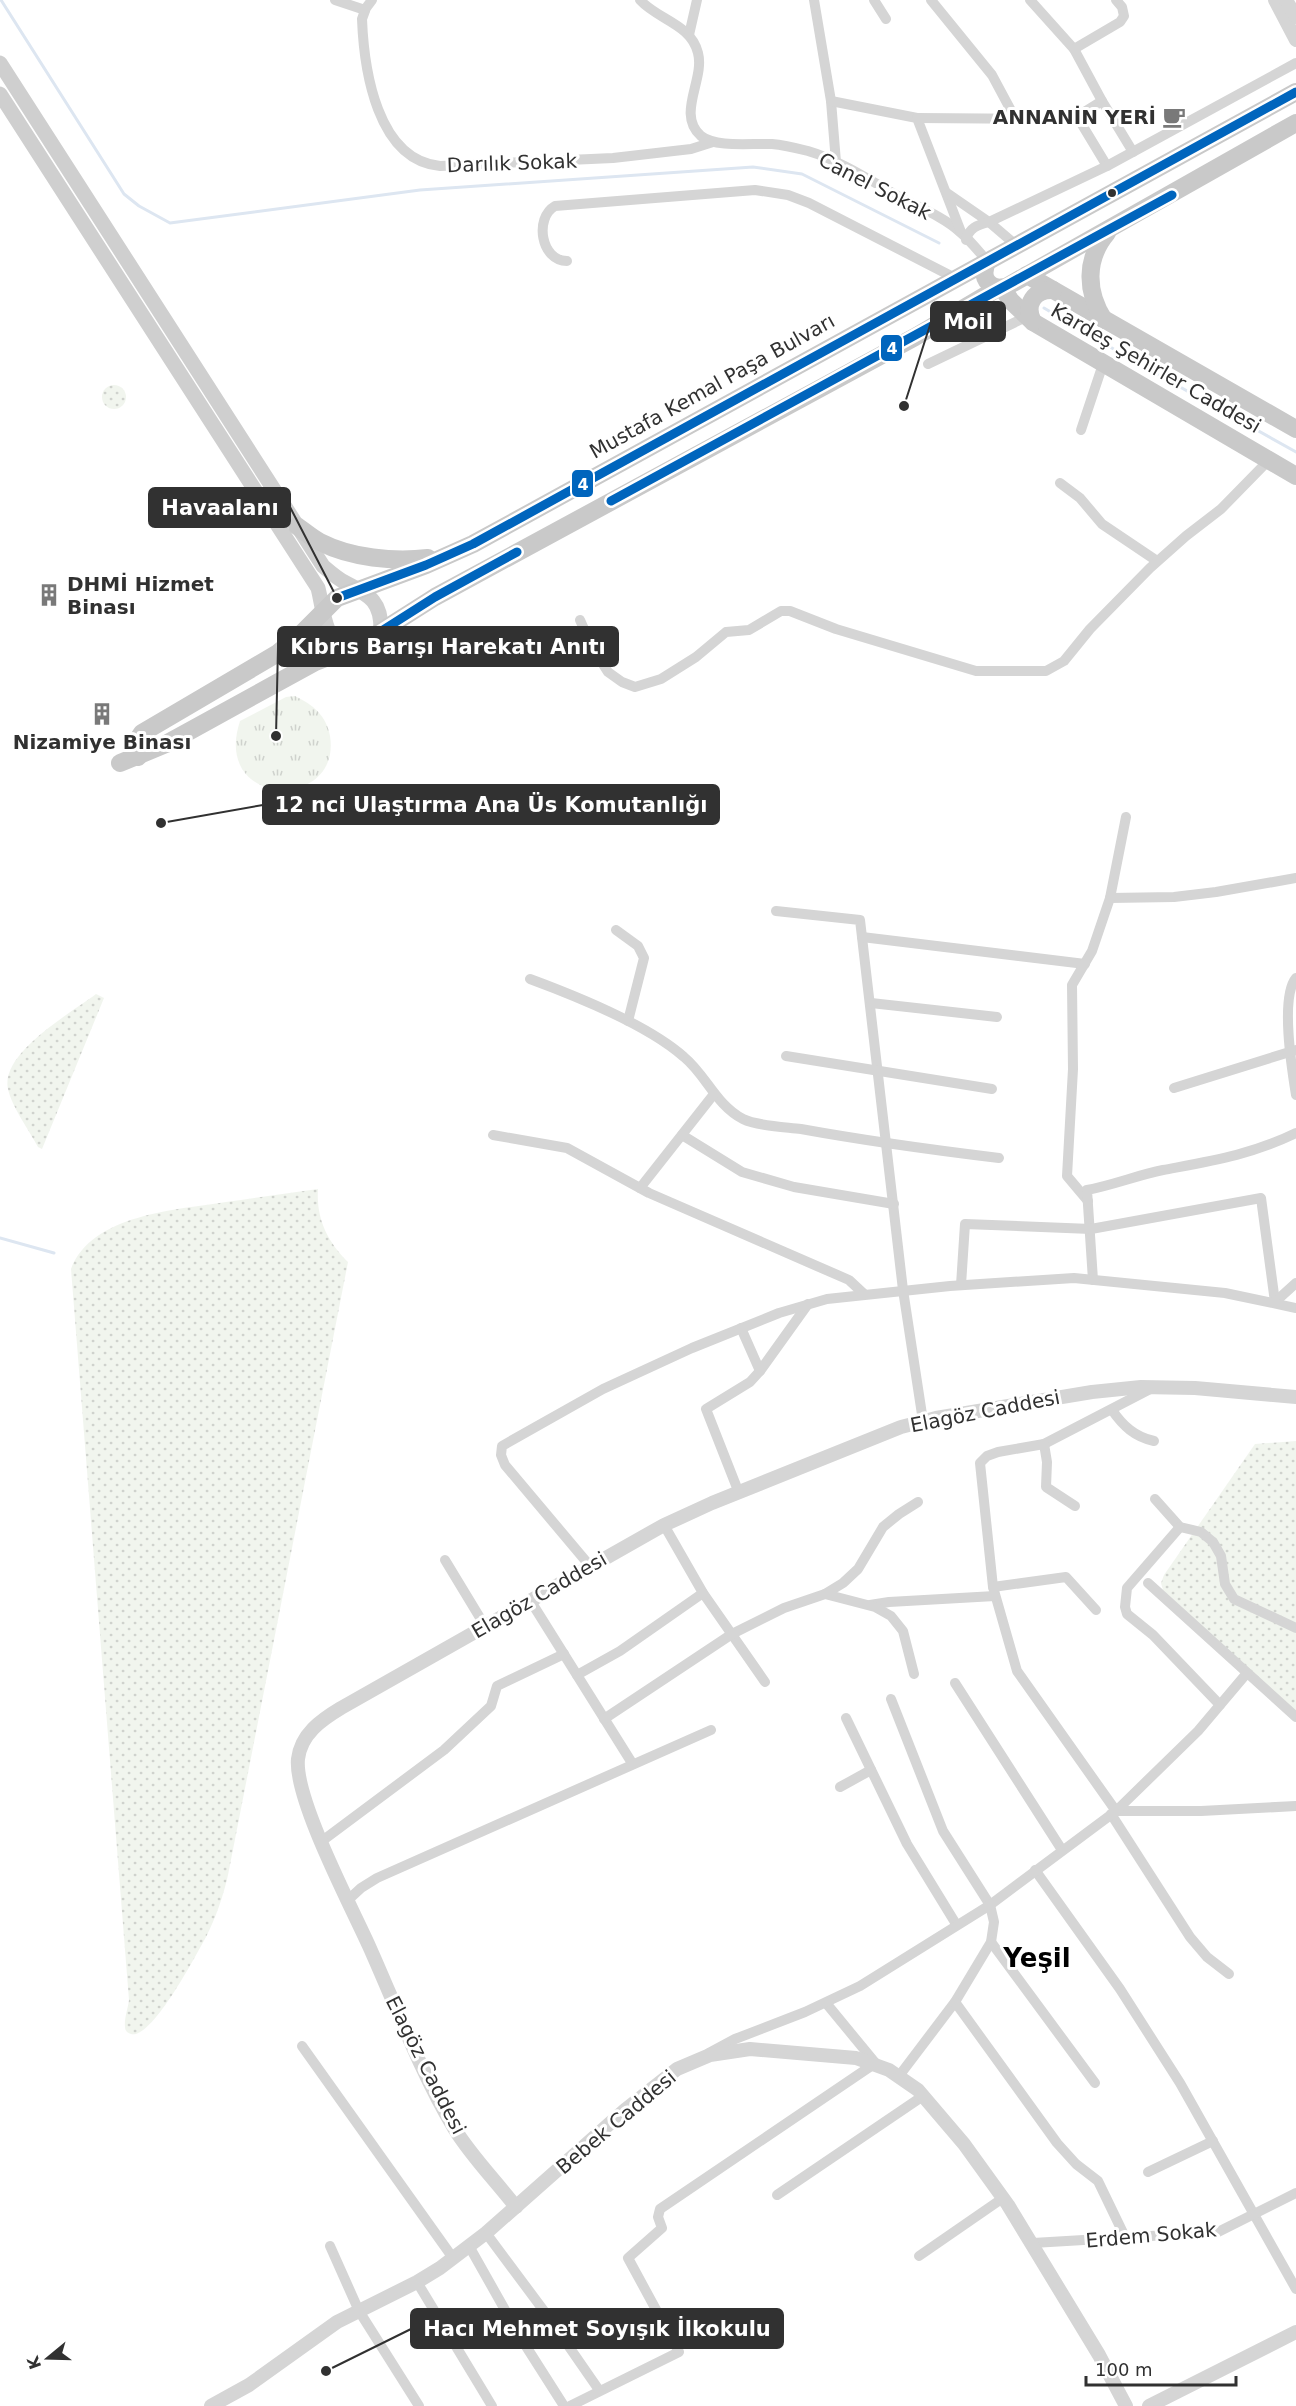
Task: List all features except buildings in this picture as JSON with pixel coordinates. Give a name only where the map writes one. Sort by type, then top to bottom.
[{"type":"main road","points":[[0,63],[323,566],[344,582],[370,596],[377,606],[381,618],[381,633]]},
{"type":"main road","points":[[1000,288],[990,285],[985,278],[987,262],[1296,92]]},
{"type":"main road","points":[[0,94],[318,588],[328,633],[344,650]]},
{"type":"main road","points":[[120,763],[138,757],[308,666],[361,644],[435,597],[1110,230],[1296,123]]},
{"type":"main road","points":[[1104,320],[1095,304],[1090,276],[1096,251],[1110,230]]},
{"type":"main road","points":[[1013,248],[1028,256],[1029,274]]},
{"type":"main road","name":"Mustafa Kemal Paşa Bulvarı","points":[[138,757],[136,742],[142,733],[278,653],[337,598],[473,544],[987,262]]},
{"type":"main road","name":"Kardeş Şehirler Caddesi","points":[[1029,274],[1104,320],[1296,429]]},
{"type":"main road","name":"Kardeş Şehirler Caddesi","points":[[1000,288],[1029,319],[1296,476]]},
{"type":"main road","points":[[1029,319],[1032,299],[1039,292],[1053,290]]},
{"type":"main road","points":[[297,526],[321,542],[354,554],[409,560],[448,555]]},
{"type":"street","points":[[335,0],[365,10],[372,0]]},
{"type":"street","points":[[639,0],[689,35],[696,45],[700,60],[690,108],[692,121],[698,132],[713,142]]},
{"type":"street","points":[[689,35],[697,0]]},
{"type":"street","points":[[814,0],[831,101],[836,162]]},
{"type":"street","points":[[874,0],[886,19]]},
{"type":"street","points":[[932,0],[992,75],[1015,118]]},
{"type":"street","points":[[1030,0],[1074,49],[1133,152]]},
{"type":"street","points":[[1074,49],[1120,22],[1124,16],[1122,7],[1116,0]]},
{"type":"street","points":[[1275,0],[1296,40]]},
{"type":"street","points":[[1286,0],[1296,17]]},
{"type":"street","name":"Darılık Sokak","points":[[365,10],[362,26],[372,96],[383,120],[400,147],[421,162],[440,166],[613,158],[691,149],[713,142]]},
{"type":"street","points":[[917,118],[964,236],[977,225],[989,222],[1107,166],[1296,63]]},
{"type":"street","points":[[831,101],[917,118],[1073,119],[1081,123],[1107,166]]},
{"type":"street","points":[[1073,119],[1102,101]]},
{"type":"street","name":"Canel Sokak","points":[[713,142],[774,144],[836,162],[930,213],[964,236],[987,262]]},
{"type":"street","points":[[567,261],[552,256],[543,240],[545,218],[550,209],[555,206],[756,190],[788,195],[809,203],[956,278]]},
{"type":"street","points":[[948,196],[989,222],[1013,248]]},
{"type":"street","points":[[930,213],[941,211],[947,206],[948,196]]},
{"type":"street","points":[[928,364],[1029,319]]},
{"type":"street","points":[[1081,430],[1103,363]]},
{"type":"street","points":[[580,621],[592,647],[608,672],[622,682],[635,687],[661,679],[696,657],[726,632],[749,630],[781,611],[790,611],[836,629],[976,671],[1040,672],[1051,669],[1064,661],[1090,629],[1158,561],[1221,509],[1269,460]]},
{"type":"street","points":[[1060,483],[1080,498],[1102,524],[1158,561]]},
{"type":"street","points":[[1088,1201],[1067,1176],[1073,1069],[1072,985],[1092,951],[1110,898],[1126,817]]},
{"type":"street","points":[[1110,898],[1174,897],[1296,878]]},
{"type":"street","points":[[776,911],[860,920],[903,1290],[923,1421]]},
{"type":"street","points":[[616,930],[638,946],[644,958],[628,1021]]},
{"type":"street","points":[[862,937],[1085,964]]},
{"type":"street","points":[[1296,978],[1289,991],[1296,1095]]},
{"type":"street","points":[[530,979],[582,999],[628,1021],[683,1056],[714,1094],[744,1120],[886,1144],[999,1158]]},
{"type":"street","points":[[870,1003],[997,1017]]},
{"type":"street","points":[[1174,1088],[1293,1051]]},
{"type":"street","points":[[786,1056],[993,1089]]},
{"type":"street","points":[[640,1188],[714,1094]]},
{"type":"street","points":[[1093,1280],[1087,1190],[1160,1170],[1234,1157],[1296,1133]]},
{"type":"street","points":[[493,1135],[567,1148],[640,1188],[849,1280],[864,1294]]},
{"type":"street","points":[[682,1135],[742,1172],[794,1187],[894,1204]]},
{"type":"street","points":[[960,1285],[965,1224],[1091,1229],[1261,1198],[1275,1302]]},
{"type":"street","points":[[590,1566],[505,1465],[501,1455],[502,1446],[603,1389],[741,1328],[808,1304],[864,1294],[1053,1278],[1225,1293],[1296,1308]]},
{"type":"street","points":[[1275,1302],[1296,1283]]},
{"type":"street","points":[[740,1493],[706,1409],[750,1382],[808,1304]]},
{"type":"street","points":[[741,1328],[760,1371]]},
{"type":"street","points":[[1154,1387],[1044,1444],[998,1452],[987,1456],[980,1463],[994,1592],[1017,1671],[1114,1813],[1190,1937],[1207,1957],[1229,1974]]},
{"type":"street","name":"Elagöz Caddesi","points":[[516,2207],[454,2128],[420,2060],[310,1816],[298,1769],[299,1752],[307,1735],[330,1715],[664,1525],[901,1427],[923,1421],[1092,1392],[1154,1387],[1195,1388],[1296,1397]]},
{"type":"street","points":[[1112,1410],[1129,1431],[1141,1438],[1154,1441]]},
{"type":"street","points":[[1044,1444],[1047,1462],[1046,1487],[1075,1506]]},
{"type":"street","points":[[1155,1499],[1180,1527],[1201,1532],[1213,1542],[1221,1556],[1225,1584],[1234,1599],[1296,1628]]},
{"type":"street","points":[[604,1719],[732,1634],[784,1608],[825,1594],[843,1583],[858,1569],[883,1527],[918,1502]]},
{"type":"street","points":[[664,1525],[703,1593],[765,1682]]},
{"type":"street","points":[[1180,1527],[1127,1588],[1125,1607],[1127,1614],[1153,1635],[1220,1705]]},
{"type":"street","points":[[445,1560],[485,1626]]},
{"type":"street","points":[[867,1605],[994,1592],[1066,1577],[1096,1610]]},
{"type":"street","points":[[1148,1583],[1296,1717]]},
{"type":"street","points":[[577,1676],[620,1651],[703,1593]]},
{"type":"street","points":[[825,1594],[886,1612],[900,1625],[914,1674]]},
{"type":"street","points":[[530,1600],[632,1763]]},
{"type":"street","points":[[322,1841],[444,1750],[491,1706],[497,1686],[564,1654]]},
{"type":"street","points":[[699,2059],[745,2035],[826,2003],[860,1986],[956,1924],[990,1905],[1114,1813],[1198,1731],[1247,1673]]},
{"type":"street","points":[[955,1683],[1062,1850]]},
{"type":"street","points":[[891,1699],[943,1831],[990,1905],[994,1922],[991,1942],[955,2002],[899,2076]]},
{"type":"street","points":[[846,1718],[907,1844],[956,1924]]},
{"type":"street","points":[[348,1900],[377,1878],[632,1763],[711,1730]]},
{"type":"street","points":[[840,1787],[871,1770]]},
{"type":"street","points":[[1114,1813],[1296,1806]]},
{"type":"street","points":[[1035,1870],[1120,1989],[1180,2083],[1296,2289]]},
{"type":"street","points":[[991,1942],[1095,2083]]},
{"type":"street","points":[[955,2002],[1057,2143],[1076,2164],[1098,2181],[1126,2239]]},
{"type":"street","points":[[570,2406],[679,2352],[628,2258],[662,2228],[658,2214],[660,2209],[876,2065],[826,2003]]},
{"type":"street","points":[[302,2046],[453,2258]]},
{"type":"street","name":"Bebek Caddesi","points":[[220,2404],[324,2330],[417,2282],[453,2258],[486,2233],[625,2110],[677,2069],[722,2052],[757,2050],[844,2056],[876,2065],[899,2076],[923,2096],[964,2144],[1033,2243],[1099,2355],[1126,2406]]},
{"type":"street","points":[[777,2195],[923,2096]]},
{"type":"street","points":[[1148,2172],[1213,2141]]},
{"type":"street","name":"Erdem Sokak","points":[[1033,2243],[1218,2232],[1296,2193]]},
{"type":"street","points":[[919,2256],[1003,2198]]},
{"type":"street","points":[[486,2233],[599,2390]]},
{"type":"street","points":[[330,2246],[359,2311],[419,2406]]},
{"type":"street","points":[[469,2246],[522,2340],[564,2406]]},
{"type":"street","points":[[417,2282],[492,2406]]},
{"type":"street","points":[[1149,2406],[1296,2332]]},
{"type":"green space","points":[[114,385],[123,388],[126,397],[123,406],[114,409],[105,406],[102,397],[105,388]]},
{"type":"green space","points":[[295,696],[308,703],[322,716],[330,736],[328,760],[317,778],[299,787],[279,790],[259,784],[244,771],[236,750],[240,721],[286,697]]},
{"type":"green space","points":[[96,994],[104,998],[42,1149],[38,1147],[13,1103],[8,1089],[8,1075],[26,1048],[40,1035]]},
{"type":"green space","points":[[318,1189],[319,1210],[324,1228],[334,1246],[348,1262],[228,1875],[213,1922],[184,1976],[150,2024],[140,2032],[131,2034],[125,2027],[129,2000],[71,1269],[82,1251],[97,1236],[138,1218],[184,1208]]},
{"type":"green space","points":[[1296,1441],[1296,1713],[1163,1590],[1161,1583],[1164,1575],[1255,1444]]},
{"type":"waterway","points":[[1,0],[124,194],[139,206],[170,223],[420,190],[753,167],[802,174],[939,243]]},
{"type":"waterway","points":[[1044,308],[1296,452]]},
{"type":"waterway","points":[[0,1238],[54,1253]]},
{"type":"transit line","name":"4","points":[[337,598],[426,565],[473,544],[1296,92]]},
{"type":"transit line","name":"4","points":[[611,501],[1172,195]]},
{"type":"transit line","name":"4","points":[[361,644],[435,597],[517,552]]},
{"type":"place","name":"ANNANİN YERİ","points":[[1174,117]]},
{"type":"place","name":"Moil","points":[[904,406]]},
{"type":"place","name":"DHMİ Hizmet Binası","points":[[49,595]]},
{"type":"place","name":"Havaalanı","points":[[337,598]]},
{"type":"place","name":"Nizamiye Binası","points":[[102,714]]},
{"type":"place","name":"Kıbrıs Barışı Harekatı Anıtı","points":[[276,736]]},
{"type":"place","name":"12 nci Ulaştırma Ana Üs Komutanlığı","points":[[161,823]]},
{"type":"place","name":"Hacı Mehmet Soyışık İlkokulu","points":[[326,2371]]},
{"type":"district","name":"Yeşil","points":[[1037,1958]]}]
